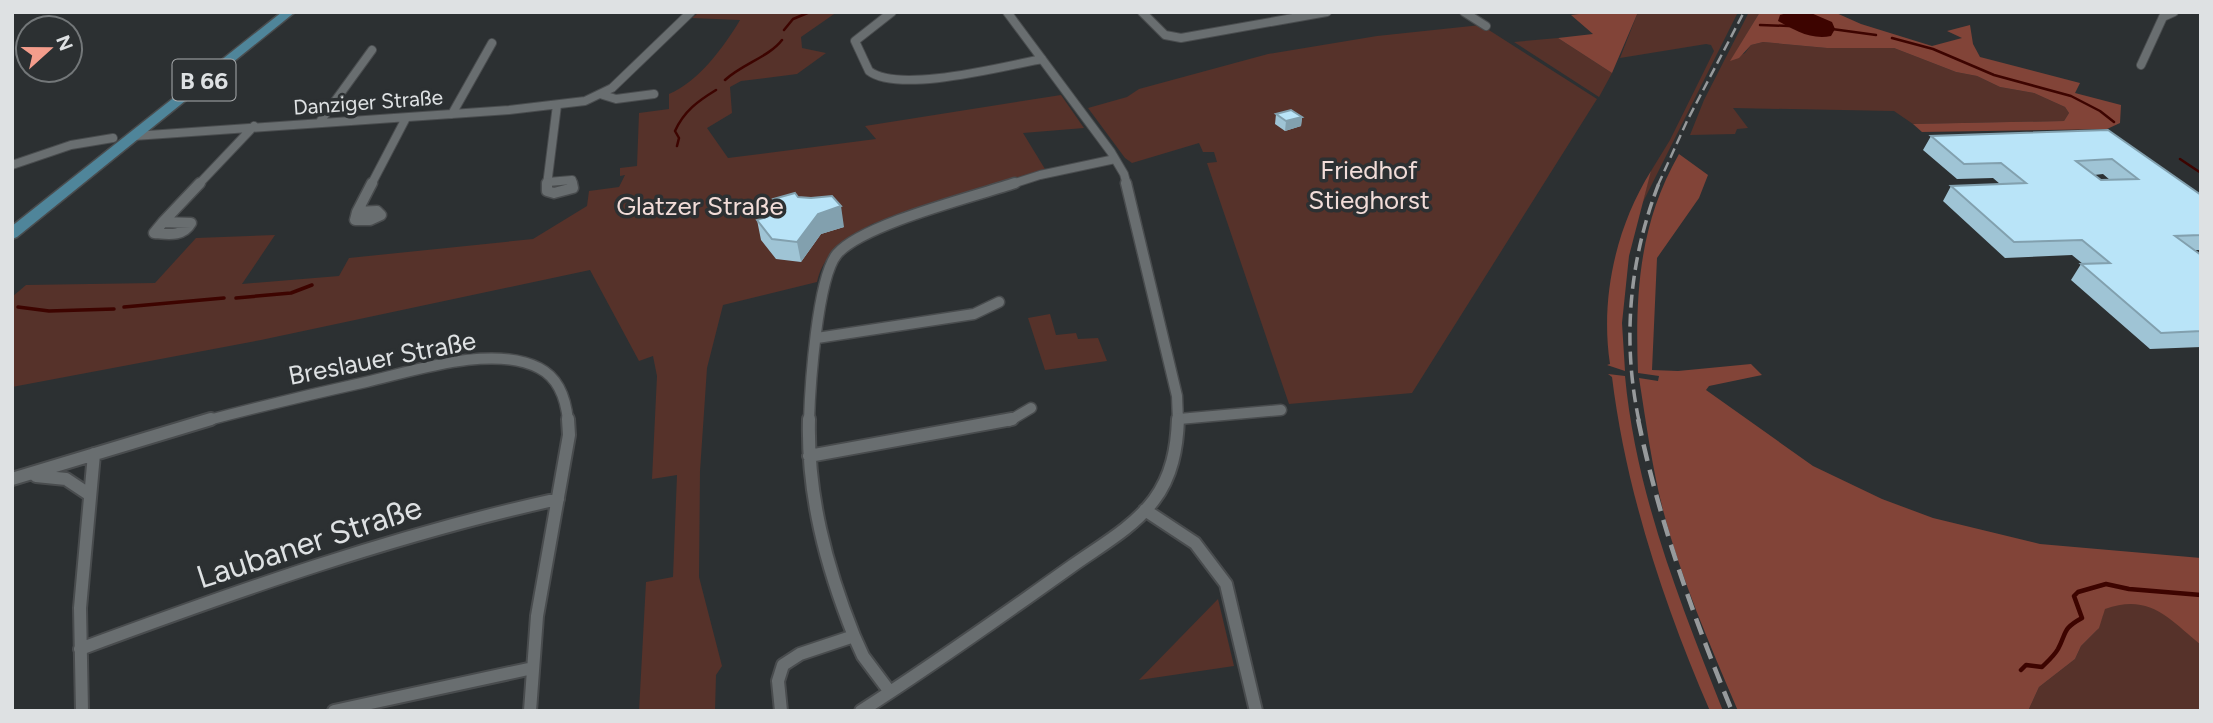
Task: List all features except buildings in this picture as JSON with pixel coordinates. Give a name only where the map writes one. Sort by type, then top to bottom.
[{"type":"main road","name":"B 66","points":[[12,221],[273,12]]},
{"type":"main road","name":"B 66","points":[[12,234],[289,12]]},
{"type":"main road","points":[[113,138],[134,136]]},
{"type":"street","name":"Danziger Straße","points":[[134,136],[406,118],[585,102],[603,95],[691,12]]},
{"type":"street","points":[[892,12],[855,41],[869,71],[881,78],[916,80],[1042,59]]},
{"type":"street","points":[[861,711],[992,625],[1145,510],[1167,477],[1179,419],[1177,396],[1129,188],[1115,159],[1007,12]]},
{"type":"street","points":[[1142,12],[1165,35],[1175,38],[1328,12]]},
{"type":"street","points":[[1464,12],[1486,26]]},
{"type":"street","points":[[2141,65],[2163,17],[2174,12]]},
{"type":"street","points":[[452,114],[492,43]]},
{"type":"street","points":[[319,122],[372,50]]},
{"type":"street","name":"Danziger Straße","points":[[603,95],[616,99],[654,94]]},
{"type":"street","points":[[548,182],[557,105]]},
{"type":"street","points":[[357,212],[406,118]]},
{"type":"street","points":[[163,222],[254,127]]},
{"type":"street","points":[[12,165],[71,145],[113,138]]},
{"type":"street","points":[[890,692],[863,656],[841,606],[817,519],[809,456],[809,412],[828,270],[836,255],[856,238],[888,224],[1029,178],[1115,159]]},
{"type":"street","points":[[817,338],[974,314],[999,302]]},
{"type":"street","name":"Breslauer Straße","points":[[15,478],[278,402],[443,365],[471,360],[521,362],[539,368],[554,379],[569,412],[569,435],[537,616],[530,711]]},
{"type":"street","points":[[809,456],[1008,422],[1031,408]]},
{"type":"street","points":[[1179,419],[1280,410]]},
{"type":"street","points":[[82,711],[80,649],[94,454]]},
{"type":"street","points":[[15,478],[62,477],[74,481],[90,495]]},
{"type":"street","name":"Laubaner Straße","points":[[80,649],[377,544],[463,520],[558,499]]},
{"type":"street","points":[[1145,510],[1195,543],[1226,584],[1256,711]]},
{"type":"street","points":[[781,711],[779,673],[782,665],[794,656],[854,636]]},
{"type":"street","points":[[334,711],[533,667]]},
{"type":"green space","name":"Glatzer Straße","points":[[837,12],[801,37],[802,48],[826,53],[797,74],[741,81],[730,87],[732,113],[707,128],[728,158],[876,139],[865,126],[1061,95],[1084,128],[1023,133],[1045,169],[872,224],[837,247],[825,263],[817,282],[723,305],[707,368],[700,471],[699,577],[722,666],[716,675],[715,711],[639,711],[646,582],[673,577],[677,475],[652,479],[657,376],[653,356],[639,361],[590,270],[261,340],[12,387],[12,297],[26,285],[155,283],[196,238],[275,235],[242,284],[339,276],[349,258],[533,239],[587,206],[589,191],[619,187],[625,175],[620,176],[620,168],[637,166],[639,113],[669,109],[669,94],[700,72],[740,20],[692,18],[697,14]]},
{"type":"green space","points":[[1638,12],[1738,12],[1642,204],[1651,171],[1670,140],[1714,51],[1711,45],[1706,44],[1620,58]]},
{"type":"green space","points":[[1749,12],[1760,12],[1731,60],[1745,53],[1751,45],[1763,42],[1827,48],[1894,48],[1956,72],[1977,76],[2000,87],[2034,93],[2065,107],[2069,113],[2064,121],[1913,124],[1894,111],[1733,108],[1748,128],[1737,129],[1735,134],[1690,135],[1704,100]]},
{"type":"green space","name":"Friedhof Stieghorst","points":[[1481,25],[1597,99],[1412,393],[1289,404],[1207,163],[1217,162],[1214,152],[1203,152],[1199,143],[1132,163],[1125,158],[1088,108],[1127,97],[1139,89],[1268,54],[1377,36]]},
{"type":"green space","points":[[1558,38],[1612,73],[1599,97],[1514,42]]},
{"type":"green space","points":[[1050,314],[1056,335],[1076,333],[1078,339],[1098,338],[1107,361],[1045,370],[1028,318]]},
{"type":"green space","points":[[2073,554],[2201,562],[2201,711],[2028,711],[2039,687],[2075,659],[2081,646],[2097,630],[2103,615]]},
{"type":"green space","points":[[1218,599],[1234,666],[1139,680]]},
{"type":"shaded area","points":[[1638,12],[1612,73],[1558,38],[1593,34],[1571,15]]},
{"type":"shaded area","points":[[1760,12],[1834,12],[1861,24],[1932,46],[1962,38],[1947,31],[1970,25],[1973,44],[1980,57],[2080,83],[2075,93],[2121,105],[2120,123],[2107,129],[1922,132],[1913,124],[2064,121],[2069,113],[2065,107],[2034,93],[2000,87],[1977,76],[1956,72],[1894,48],[1827,48],[1763,42],[1751,45],[1739,58],[1730,61]]},
{"type":"shaded area","points":[[1811,13],[1832,22],[1835,29],[1831,36],[1824,37],[1803,33],[1778,21],[1780,15]]},
{"type":"shaded area","points":[[1679,154],[1708,175],[1699,198],[1657,258],[1652,370],[1678,371],[1751,364],[1762,375],[1709,386],[1706,390],[1813,466],[1882,499],[1933,518],[2040,544],[2201,558],[2201,645],[2158,611],[2134,604],[2121,605],[2105,609],[2099,628],[2081,646],[2075,659],[2039,687],[2028,711],[1738,711],[1687,587],[1659,494],[1639,378],[1658,381],[1659,376],[1638,373],[1642,260],[1655,207]]},
{"type":"shaded area","points":[[1651,171],[1629,256],[1622,323],[1625,371],[1607,365],[1610,364],[1607,339],[1609,289],[1628,216]]},
{"type":"shaded area","points":[[1608,374],[1625,376],[1639,463],[1662,547],[1723,711],[1710,711],[1662,589],[1637,505],[1618,420],[1612,377]]},
{"type":"waterway","points":[[784,30],[793,19],[810,12]]},
{"type":"waterway","points":[[1760,25],[1789,26]]},
{"type":"waterway","points":[[1832,29],[1876,35]]},
{"type":"waterway","points":[[1892,38],[1933,49],[1994,75],[2071,96],[2100,111],[2114,122]]},
{"type":"waterway","points":[[725,80],[770,51],[782,40]]},
{"type":"waterway","points":[[677,146],[679,138],[675,131],[687,112],[716,90]]},
{"type":"waterway","points":[[2180,159],[2201,173]]},
{"type":"waterway","points":[[236,298],[291,293],[312,285]]},
{"type":"waterway","points":[[124,307],[224,298]]},
{"type":"waterway","points":[[18,307],[49,311],[114,309]]},
{"type":"waterway","points":[[2021,670],[2026,665],[2042,667],[2056,652],[2068,628],[2082,618],[2074,596],[2078,592],[2106,584],[2129,589],[2201,595]]},
{"type":"railway","points":[[1658,185],[1687,121],[1744,12]]},
{"type":"railway","points":[[1639,421],[1631,361],[1631,301],[1641,241],[1659,183]]},
{"type":"railway","points":[[1638,419],[1646,457],[1678,568],[1732,711]]}]
